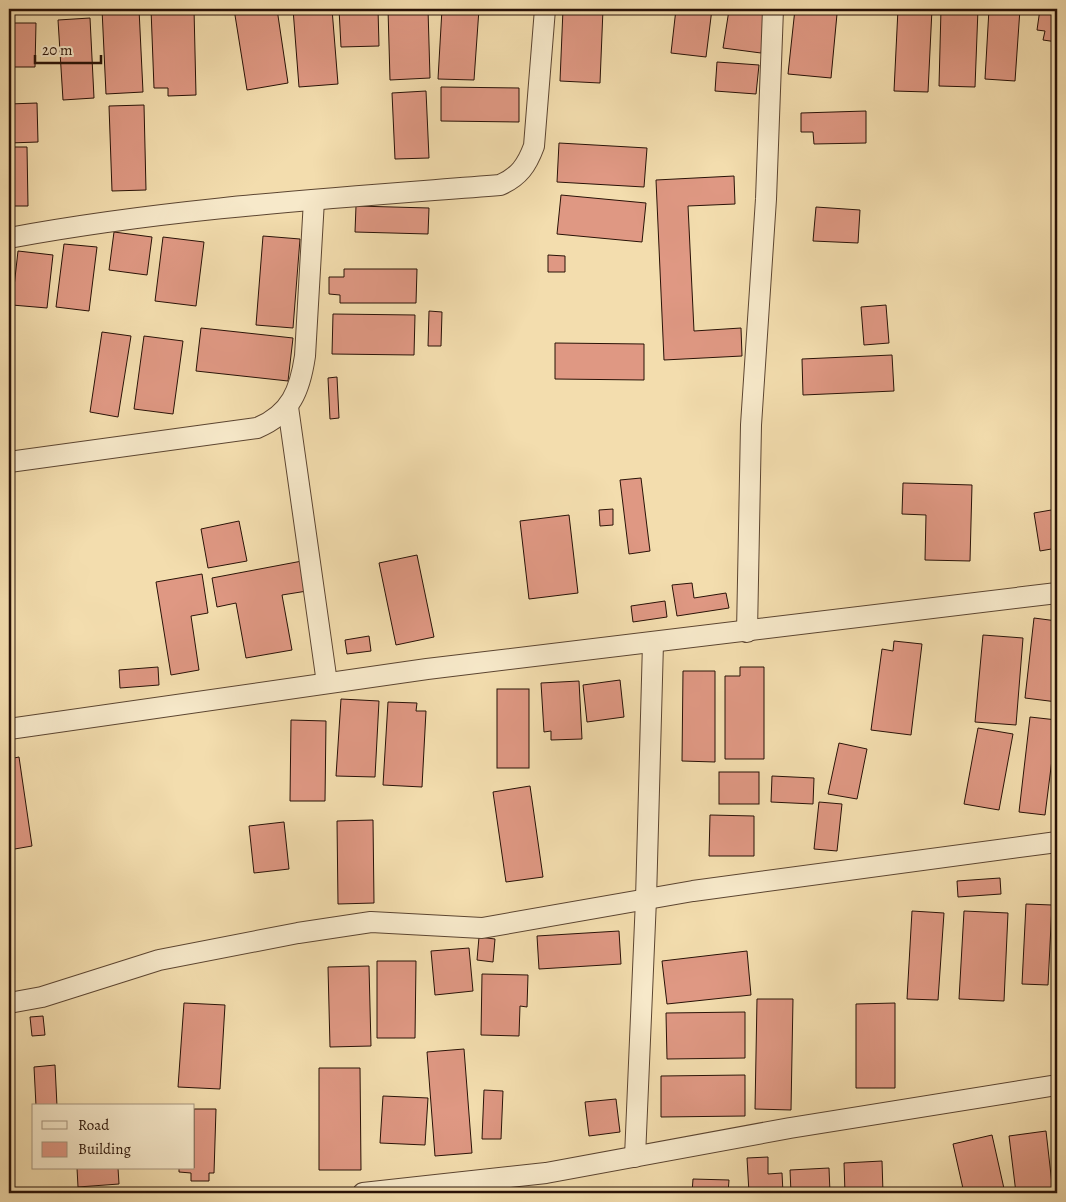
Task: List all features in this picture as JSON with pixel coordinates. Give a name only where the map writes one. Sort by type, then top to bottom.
[{"type":"street","points":[[9,238],[81,225],[314,200],[500,185],[512,180],[529,161],[534,146],[545,9]]},
{"type":"street","points":[[747,632],[751,425],[766,199],[773,9]]},
{"type":"street","points":[[9,462],[257,428],[271,423],[288,407],[302,376],[305,356],[314,200]]},
{"type":"street","points":[[288,407],[327,683]]},
{"type":"street","points":[[9,729],[427,669],[747,632],[1057,593]]},
{"type":"street","points":[[635,1157],[646,899],[653,643]]},
{"type":"street","points":[[9,1003],[42,997],[159,960],[289,934],[370,922],[482,928],[646,899],[1057,842]]},
{"type":"street","points":[[363,1193],[432,1187],[546,1173],[780,1129],[1057,1085]]},
{"type":"building","points":[[102,9],[139,9],[143,92],[106,94]]},
{"type":"building","points":[[151,9],[194,9],[196,95],[168,96],[168,88],[154,88]]},
{"type":"building","points":[[234,9],[277,9],[288,83],[247,90]]},
{"type":"building","points":[[293,9],[332,9],[338,84],[299,87]]},
{"type":"building","points":[[339,9],[378,9],[379,46],[341,47]]},
{"type":"building","points":[[388,9],[428,9],[430,78],[390,80]]},
{"type":"building","points":[[442,9],[479,9],[474,80],[438,79]]},
{"type":"building","points":[[563,9],[603,9],[600,83],[560,81]]},
{"type":"building","points":[[676,9],[712,9],[706,57],[671,53]]},
{"type":"building","points":[[754,9],[768,9],[761,53],[723,48],[729,10],[754,14]]},
{"type":"building","points":[[795,9],[837,14],[831,78],[788,74]]},
{"type":"building","points":[[898,9],[932,9],[928,92],[894,91]]},
{"type":"building","points":[[941,9],[978,9],[975,87],[939,86]]},
{"type":"building","points":[[989,9],[1020,9],[1015,81],[985,79]]},
{"type":"building","points":[[1040,9],[1057,9],[1057,42],[1043,40],[1045,31],[1037,30]]},
{"type":"building","points":[[90,18],[94,98],[63,100],[58,20]]},
{"type":"building","points":[[9,23],[36,23],[35,67],[9,67]]},
{"type":"building","points":[[717,62],[759,65],[756,94],[715,91]]},
{"type":"building","points":[[441,87],[519,88],[519,122],[441,121]]},
{"type":"building","points":[[426,91],[429,158],[395,159],[392,93]]},
{"type":"building","points":[[37,103],[38,142],[9,143],[9,104]]},
{"type":"building","points":[[144,105],[146,190],[112,191],[109,106]]},
{"type":"building","points":[[866,111],[866,143],[814,144],[813,132],[801,132],[801,113]]},
{"type":"building","points":[[559,143],[647,148],[644,187],[557,182]]},
{"type":"building","points":[[9,147],[27,147],[28,206],[9,206]]},
{"type":"building","points":[[734,176],[735,204],[688,206],[694,331],[741,328],[742,356],[664,360],[656,180]]},
{"type":"building","points":[[561,195],[646,203],[642,242],[557,234]]},
{"type":"building","points":[[356,206],[429,208],[428,234],[355,232]]},
{"type":"building","points":[[816,207],[860,210],[858,243],[813,241]]},
{"type":"building","points":[[114,232],[152,237],[147,275],[109,270]]},
{"type":"building","points":[[263,236],[300,239],[293,328],[256,325]]},
{"type":"building","points":[[163,237],[204,242],[196,306],[155,301]]},
{"type":"building","points":[[64,244],[97,247],[89,311],[56,307]]},
{"type":"building","points":[[18,251],[53,255],[47,308],[12,305]]},
{"type":"building","points":[[548,255],[565,256],[565,272],[548,272]]},
{"type":"building","points":[[344,269],[417,269],[416,303],[340,303],[340,295],[329,294],[329,277],[344,277]]},
{"type":"building","points":[[886,305],[889,343],[864,345],[861,307]]},
{"type":"building","points":[[429,311],[442,312],[441,346],[428,346]]},
{"type":"building","points":[[333,314],[415,315],[414,355],[332,354]]},
{"type":"building","points":[[201,328],[293,338],[288,381],[196,371]]},
{"type":"building","points":[[102,332],[131,336],[118,417],[90,412]]},
{"type":"building","points":[[144,336],[183,341],[173,414],[134,409]]},
{"type":"building","points":[[555,343],[644,344],[644,380],[555,379]]},
{"type":"building","points":[[892,355],[894,391],[803,395],[802,359]]},
{"type":"building","points":[[337,377],[339,418],[330,419],[328,378]]},
{"type":"building","points":[[641,478],[650,551],[629,554],[620,480]]},
{"type":"building","points":[[903,483],[972,485],[970,561],[925,560],[926,515],[902,514]]},
{"type":"building","points":[[613,509],[613,525],[600,526],[599,510]]},
{"type":"building","points":[[1057,509],[1057,548],[1040,551],[1034,513]]},
{"type":"building","points":[[569,515],[578,593],[529,599],[520,521]]},
{"type":"building","points":[[239,521],[247,561],[208,568],[201,529]]},
{"type":"building","points":[[417,555],[434,637],[396,645],[379,563]]},
{"type":"building","points":[[302,561],[307,591],[282,595],[292,650],[246,658],[236,603],[217,607],[212,578]]},
{"type":"building","points":[[202,574],[208,613],[191,616],[199,670],[171,675],[156,582]]},
{"type":"building","points":[[692,583],[694,598],[726,593],[729,608],[677,616],[672,585]]},
{"type":"building","points":[[665,601],[667,617],[633,622],[631,606]]},
{"type":"building","points":[[1034,618],[1057,621],[1057,702],[1025,698]]},
{"type":"building","points":[[983,635],[1023,638],[1016,725],[975,722]]},
{"type":"building","points":[[369,636],[371,651],[347,654],[345,640]]},
{"type":"building","points":[[894,641],[922,644],[911,735],[871,730],[882,649],[893,651]]},
{"type":"building","points":[[158,667],[159,685],[120,688],[119,670]]},
{"type":"building","points":[[740,667],[764,667],[764,759],[725,759],[725,676],[740,676]]},
{"type":"building","points":[[683,671],[715,671],[715,762],[682,761]]},
{"type":"building","points":[[620,680],[624,717],[587,722],[583,685]]},
{"type":"building","points":[[579,681],[582,739],[551,740],[551,731],[544,732],[541,683]]},
{"type":"building","points":[[497,689],[529,689],[529,768],[497,768]]},
{"type":"building","points":[[341,699],[379,701],[375,777],[336,776]]},
{"type":"building","points":[[388,702],[417,703],[416,711],[426,711],[422,787],[383,785]]},
{"type":"building","points":[[1030,717],[1057,720],[1045,815],[1019,812]]},
{"type":"building","points":[[291,720],[326,721],[325,801],[290,801]]},
{"type":"building","points":[[978,728],[1013,734],[999,810],[964,804]]},
{"type":"building","points":[[839,743],[867,749],[857,799],[828,794]]},
{"type":"building","points":[[19,757],[32,846],[9,850],[9,759]]},
{"type":"building","points":[[719,772],[759,772],[759,804],[719,804]]},
{"type":"building","points":[[772,776],[814,778],[813,804],[771,802]]},
{"type":"building","points":[[530,786],[543,877],[506,882],[493,792]]},
{"type":"building","points":[[819,802],[842,804],[837,851],[814,849]]},
{"type":"building","points":[[710,815],[754,816],[754,856],[709,856]]},
{"type":"building","points":[[373,820],[374,903],[338,904],[337,821]]},
{"type":"building","points":[[284,822],[289,869],[254,873],[249,826]]},
{"type":"building","points":[[1000,878],[1001,894],[958,897],[957,881]]},
{"type":"building","points":[[1026,904],[1052,905],[1048,985],[1022,984]]},
{"type":"building","points":[[912,911],[944,913],[938,1000],[907,999]]},
{"type":"building","points":[[964,911],[1008,913],[1004,1001],[959,999]]},
{"type":"building","points":[[619,931],[621,964],[539,969],[537,936]]},
{"type":"building","points":[[479,937],[495,939],[493,962],[477,960]]},
{"type":"building","points":[[469,948],[473,991],[435,995],[431,951]]},
{"type":"building","points":[[747,951],[751,995],[667,1004],[662,961]]},
{"type":"building","points":[[377,961],[416,961],[415,1038],[377,1038]]},
{"type":"building","points":[[369,966],[371,1046],[330,1047],[328,967]]},
{"type":"building","points":[[482,974],[528,975],[527,1007],[520,1006],[519,1036],[481,1035]]},
{"type":"building","points":[[757,999],[793,999],[791,1110],[755,1109]]},
{"type":"building","points":[[184,1003],[225,1005],[220,1089],[178,1087]]},
{"type":"building","points":[[895,1003],[895,1088],[856,1088],[856,1004]]},
{"type":"building","points":[[745,1012],[745,1058],[667,1059],[666,1013]]},
{"type":"building","points":[[43,1016],[45,1035],[32,1036],[30,1017]]},
{"type":"building","points":[[464,1049],[472,1153],[435,1156],[427,1052]]},
{"type":"building","points":[[55,1065],[57,1104],[36,1104],[34,1067]]},
{"type":"building","points":[[319,1068],[360,1068],[361,1170],[319,1170]]},
{"type":"building","points":[[745,1075],[745,1116],[661,1117],[661,1076]]},
{"type":"building","points":[[484,1090],[503,1091],[501,1139],[482,1139]]},
{"type":"building","points":[[383,1096],[428,1098],[425,1145],[380,1143]]},
{"type":"building","points":[[616,1099],[620,1132],[589,1136],[585,1102]]},
{"type":"building","points":[[195,1109],[216,1109],[214,1173],[209,1173],[209,1181],[191,1181],[191,1173],[179,1172],[179,1170],[195,1170]]},
{"type":"building","points":[[1046,1131],[1053,1193],[1016,1193],[1009,1136]]},
{"type":"building","points":[[992,1135],[1005,1193],[964,1193],[953,1144]]},
{"type":"building","points":[[1057,1135],[1057,1168],[1053,1136]]},
{"type":"building","points":[[768,1157],[768,1174],[782,1173],[783,1193],[749,1193],[747,1158]]},
{"type":"building","points":[[882,1161],[883,1193],[845,1193],[844,1163]]},
{"type":"building","points":[[829,1168],[830,1193],[791,1193],[790,1170]]},
{"type":"building","points":[[77,1170],[118,1170],[119,1184],[78,1187]]},
{"type":"building","points":[[693,1179],[729,1180],[728,1193],[692,1193]]}]
